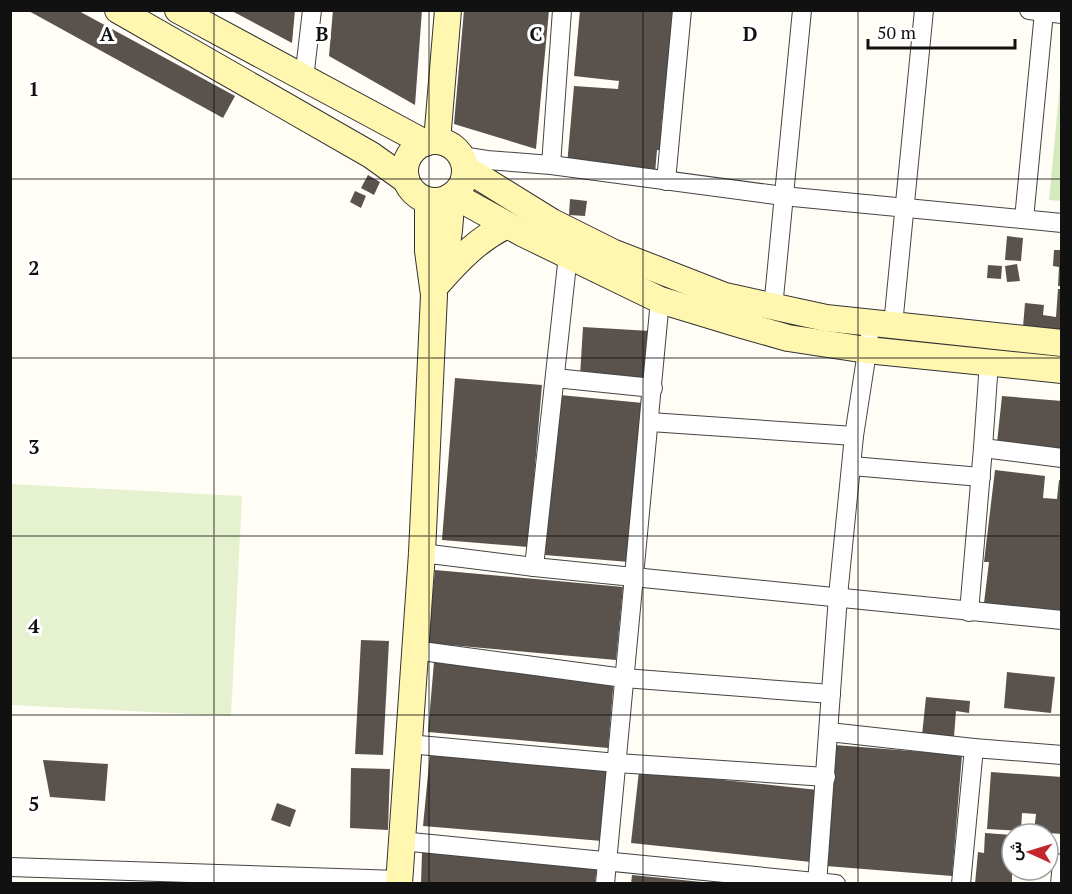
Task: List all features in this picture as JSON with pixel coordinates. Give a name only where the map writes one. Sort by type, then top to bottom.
[{"type":"main road","points":[[118,10],[371,155],[406,180]]},
{"type":"main road","points":[[178,10],[303,79],[431,142],[446,143],[455,149],[463,162],[552,222],[612,252],[725,296],[826,318],[1062,343]]},
{"type":"main road","points":[[431,142],[448,10]]},
{"type":"main road","points":[[431,142],[415,149],[408,158],[405,169],[406,180],[418,196],[444,198],[507,225],[660,300],[788,338],[867,350],[1062,370]]},
{"type":"main road","points":[[399,882],[422,553],[431,336],[437,288],[428,251],[444,198],[463,183],[463,162]]},
{"type":"main road","points":[[437,288],[464,254],[486,235],[507,225]]},
{"type":"street","points":[[303,79],[312,10]]},
{"type":"street","points":[[551,165],[562,10]]},
{"type":"street","points":[[666,181],[682,10]]},
{"type":"street","points":[[773,308],[802,10]]},
{"type":"street","points":[[817,883],[838,596],[854,436],[867,350],[882,324],[904,207],[924,10]]},
{"type":"street","points":[[1024,219],[1045,12]]},
{"type":"street","points":[[463,162],[551,165],[783,196],[1062,223]]},
{"type":"street","points":[[534,567],[568,255]]},
{"type":"street","points":[[605,884],[660,300]]},
{"type":"street","points":[[969,612],[989,362]]},
{"type":"street","points":[[555,378],[653,388]]},
{"type":"street","points":[[650,422],[854,436]]},
{"type":"street","points":[[983,448],[1062,458]]},
{"type":"street","points":[[852,466],[981,477]]},
{"type":"street","points":[[422,553],[534,567],[1062,620]]},
{"type":"street","points":[[414,650],[624,678],[831,694]]},
{"type":"street","points":[[829,732],[1062,755]]},
{"type":"street","points":[[408,744],[617,763],[825,777]]},
{"type":"street","points":[[961,884],[975,748]]},
{"type":"street","points":[[401,841],[836,884]]},
{"type":"street","points":[[1060,884],[1062,863]]},
{"type":"street","points":[[10,867],[399,882]]},
{"type":"green space","points":[[1061,73],[1062,201],[1049,200]]},
{"type":"green space","points":[[11,484],[242,496],[231,716],[11,705]]},
{"type":"building","points":[[27,10],[77,10],[235,96],[223,118]]},
{"type":"building","points":[[230,10],[295,10],[292,43]]},
{"type":"building","points":[[333,10],[422,10],[415,105],[329,56]]},
{"type":"building","points":[[464,10],[549,10],[536,149],[454,124]]},
{"type":"building","points":[[580,10],[676,10],[661,128],[666,129],[664,151],[657,150],[655,173],[567,165],[574,86],[618,89],[619,81],[574,76]]},
{"type":"building","points":[[368,175],[380,182],[374,195],[361,188]]},
{"type":"building","points":[[355,191],[366,196],[361,208],[350,202]]},
{"type":"building","points":[[570,199],[587,201],[585,216],[569,215]]},
{"type":"building","points":[[1007,236],[1023,238],[1021,261],[1005,260]]},
{"type":"building","points":[[1054,250],[1062,250],[1062,286],[1058,286],[1059,267],[1053,266]]},
{"type":"building","points":[[1017,264],[1020,281],[1007,282],[1005,266]]},
{"type":"building","points":[[988,265],[1002,266],[1001,279],[987,278]]},
{"type":"building","points":[[1058,289],[1062,289],[1062,333],[1023,327],[1025,303],[1044,305],[1043,315],[1056,317]]},
{"type":"building","points":[[583,327],[650,331],[647,380],[580,376]]},
{"type":"building","points":[[455,378],[542,385],[528,547],[442,540]]},
{"type":"building","points":[[560,395],[643,403],[629,562],[545,555]]},
{"type":"building","points":[[1002,396],[1062,401],[1062,453],[997,443]]},
{"type":"building","points":[[995,470],[1045,476],[1043,498],[1057,499],[1059,480],[1062,481],[1062,612],[984,603],[989,562],[984,562]]},
{"type":"building","points":[[435,570],[623,587],[616,660],[428,643]]},
{"type":"building","points":[[361,640],[389,641],[383,755],[355,754]]},
{"type":"building","points":[[434,662],[614,678],[608,748],[428,732]]},
{"type":"building","points":[[1007,672],[1055,677],[1051,713],[1004,708]]},
{"type":"building","points":[[926,697],[970,701],[969,713],[956,711],[954,737],[922,735]]},
{"type":"building","points":[[835,745],[962,755],[952,876],[826,866]]},
{"type":"building","points":[[430,754],[608,769],[602,841],[423,826]]},
{"type":"building","points":[[43,760],[108,764],[105,801],[50,797]]},
{"type":"building","points":[[351,768],[390,769],[388,830],[350,828]]},
{"type":"building","points":[[639,771],[818,790],[811,862],[631,843]]},
{"type":"building","points":[[991,772],[1062,777],[1062,834],[1060,834],[1060,822],[1035,822],[1036,814],[1022,813],[1022,822],[1000,822],[1000,830],[987,829]]},
{"type":"building","points":[[277,803],[296,810],[290,827],[271,820]]},
{"type":"building","points":[[985,833],[1000,834],[1000,882],[1012,882],[1012,884],[975,884],[978,852],[984,853]]},
{"type":"building","points":[[422,852],[597,864],[595,884],[421,884]]},
{"type":"building","points":[[632,875],[702,882],[702,884],[631,884]]}]
